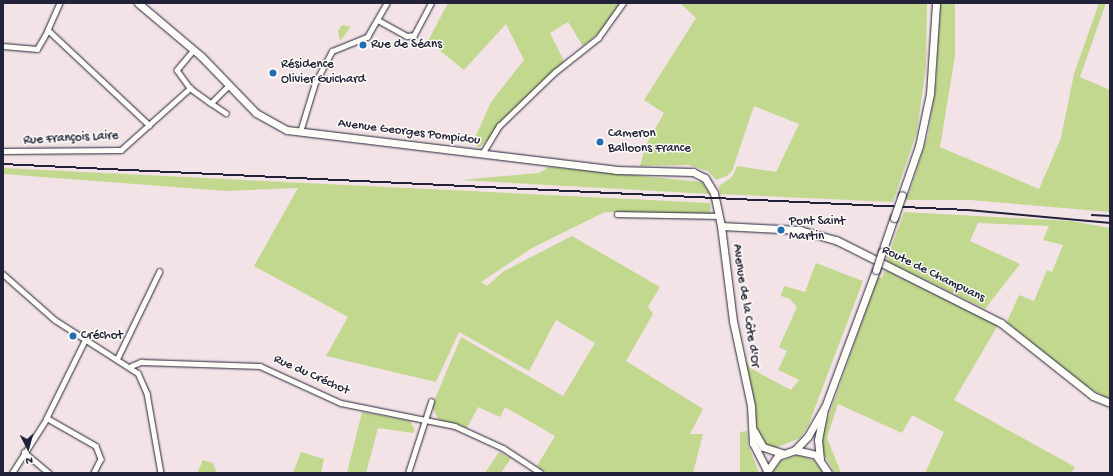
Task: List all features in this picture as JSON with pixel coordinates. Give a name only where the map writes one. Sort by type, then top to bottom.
[{"type":"main road","name":"Avenue Georges Pompidou","points":[[138,3],[194,50],[261,117],[300,132],[627,171],[692,172],[705,178],[714,193]]},
{"type":"main road","points":[[828,473],[820,459],[818,440],[825,407],[876,270],[919,146],[930,94],[936,3]]},
{"type":"main road","name":"Avenue de la Côte d'Or","points":[[714,193],[721,226],[752,423],[753,443],[767,472]]},
{"type":"main road","name":"Route de Champvans","points":[[721,226],[800,230],[836,240],[1001,323],[1093,396],[1110,403]]},
{"type":"main road","points":[[795,450],[808,436],[825,407]]},
{"type":"main road","name":"Avenue de la Côte d'Or","points":[[752,423],[760,444],[782,453]]},
{"type":"main road","points":[[767,472],[782,453],[795,450],[811,453],[820,459]]},
{"type":"street","points":[[3,46],[36,49],[48,30],[60,3]]},
{"type":"street","points":[[300,132],[315,83],[332,51],[367,37],[387,3]]},
{"type":"street","points":[[378,20],[408,36],[414,35],[431,3]]},
{"type":"street","points":[[482,154],[499,126],[554,72],[598,38],[623,3]]},
{"type":"street","points":[[48,30],[149,125]]},
{"type":"street","points":[[194,50],[177,70],[190,88],[226,113]]},
{"type":"street","points":[[211,103],[229,84]]},
{"type":"street","name":"Rue François Laire","points":[[3,151],[121,150],[190,88]]},
{"type":"street","points":[[617,214],[719,216]]},
{"type":"street","points":[[117,359],[159,272]]},
{"type":"street","points":[[3,274],[85,341],[131,366],[145,386],[161,473]]},
{"type":"street","points":[[12,473],[46,418],[85,341]]},
{"type":"street","name":"Rue du Créchot","points":[[131,366],[141,362],[255,365],[341,403],[424,418],[474,434],[541,473]]},
{"type":"street","points":[[408,473],[424,418],[431,402]]},
{"type":"street","points":[[46,418],[96,446],[100,459],[94,473]]},
{"type":"street","points":[[24,452],[49,473]]},
{"type":"green space","points":[[448,3],[620,3],[602,30],[583,46],[568,22],[550,33],[564,61],[479,148],[473,142],[491,102],[524,60],[506,24],[464,70],[428,41]]},
{"type":"green space","points":[[680,3],[927,3],[926,66],[917,132],[893,202],[720,194],[719,186],[732,177],[737,166],[776,172],[799,124],[754,106],[732,171],[727,176],[716,180],[708,171],[688,165],[640,166],[646,145],[664,113],[644,100],[696,18]]},
{"type":"green space","points":[[940,3],[955,3],[955,56],[940,147],[1039,189],[1061,138],[1074,74],[1099,3],[1106,3],[1080,77],[1110,90],[1110,212],[970,200],[907,200],[928,135],[936,82]]},
{"type":"green space","points":[[342,25],[351,27],[340,41],[338,31]]},
{"type":"green space","points":[[549,167],[702,182],[710,194],[461,180],[539,173]]},
{"type":"green space","points":[[3,168],[710,203],[711,214],[605,212],[532,248],[481,282],[487,286],[504,271],[572,236],[660,287],[648,307],[653,314],[626,361],[703,409],[690,434],[703,434],[693,473],[547,473],[537,466],[555,436],[505,407],[500,417],[478,407],[467,428],[438,419],[432,406],[461,337],[563,396],[595,343],[556,320],[529,371],[459,332],[436,382],[326,356],[348,317],[254,266],[298,188],[227,191],[3,174]]},
{"type":"green space","points":[[904,212],[1071,221],[1110,228],[1110,400],[1083,384],[1007,322],[1019,295],[1034,301],[1047,270],[1052,272],[1063,245],[1043,240],[1049,226],[978,223],[970,241],[1020,264],[985,309],[886,261]]},
{"type":"green space","points":[[816,263],[863,281],[808,426],[800,438],[775,448],[764,443],[757,430],[745,359],[750,368],[791,390],[799,380],[778,370],[787,351],[779,347],[797,307],[790,299],[781,296],[784,286],[805,292]]},
{"type":"green space","points":[[885,270],[998,325],[954,400],[1075,467],[1071,473],[925,473],[944,432],[912,415],[902,433],[838,404],[827,438],[841,473],[835,473],[823,453],[823,432],[878,277],[882,278]]},
{"type":"green space","points":[[362,412],[410,421],[415,430],[413,433],[378,428],[366,473],[347,473]]},
{"type":"green space","points":[[747,431],[748,444],[759,473],[740,473],[740,432]]},
{"type":"green space","points":[[301,452],[324,459],[321,473],[293,473]]},
{"type":"green space","points":[[499,452],[511,458],[501,473],[485,473]]},
{"type":"green space","points":[[798,455],[815,461],[823,473],[772,473],[781,461]]},
{"type":"green space","points":[[203,460],[213,463],[217,473],[197,473]]},
{"type":"railway","points":[[3,164],[968,210],[1110,223]]},
{"type":"railway","points":[[1092,215],[1110,216]]},
{"type":"place","name":"Rue de Séans","points":[[363,45]]},
{"type":"place","name":"Résidence Olivier Guichard","points":[[273,73]]},
{"type":"place","name":"Cameron Balloons France","points":[[600,142]]},
{"type":"place","name":"Pont Saint Martin","points":[[781,230]]},
{"type":"place","name":"Créchot","points":[[73,336]]}]
